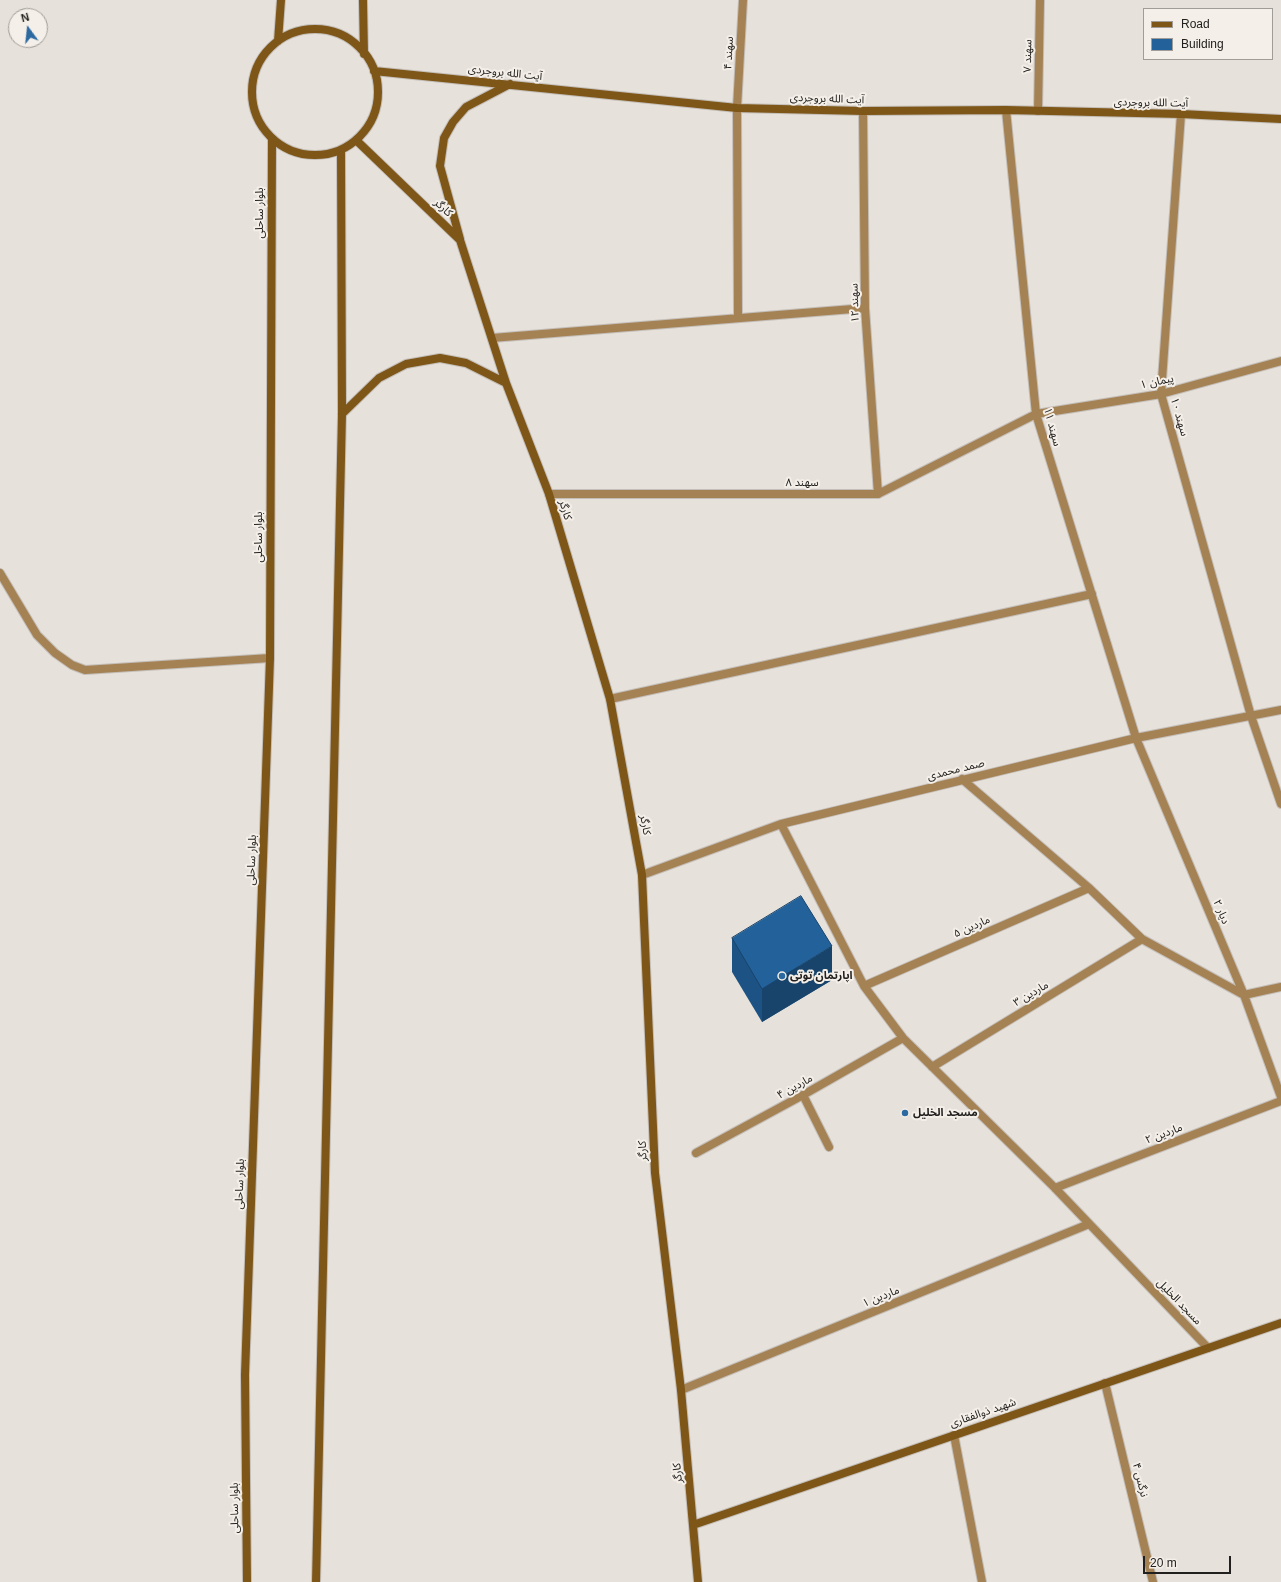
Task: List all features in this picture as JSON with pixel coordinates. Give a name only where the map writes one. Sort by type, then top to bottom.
[{"type":"main road","points":[[278,41],[281,0]]},
{"type":"main road","points":[[363,0],[364,54]]},
{"type":"main road","points":[[324,30],[346,38],[356,45],[364,54],[374,71],[378,90],[376,109],[368,126],[356,140],[341,150],[323,155],[305,154],[287,149],[272,139],[256,116],[252,102],[252,88],[254,75],[260,62],[278,41],[288,35],[300,32],[324,30]]},
{"type":"main road","name":"آیت الله بروجردی","points":[[374,71],[737,108],[863,111],[1006,110],[1181,114],[1281,120]]},
{"type":"main road","points":[[460,240],[440,166],[444,138],[453,122],[466,107],[511,84]]},
{"type":"main road","name":"بلوار ساحلی","points":[[247,1582],[245,1375],[270,658],[272,139]]},
{"type":"main road","name":"کارگر","points":[[356,140],[460,240],[506,383],[549,494],[610,699],[642,875],[655,1174],[681,1390],[698,1582]]},
{"type":"main road","points":[[316,1582],[342,414],[341,150]]},
{"type":"main road","points":[[342,414],[378,378],[406,364],[440,358],[466,363],[506,383]]},
{"type":"main road","name":"شهید ذوالفقاری","points":[[693,1525],[1281,1323]]},
{"type":"street","name":"سهند ۴","points":[[738,318],[737,108],[743,0]]},
{"type":"street","name":"سهند ۷","points":[[1038,111],[1040,0]]},
{"type":"street","name":"سهند ۱۱","points":[[1006,110],[1036,414],[1136,738]]},
{"type":"street","name":"سهند ۱۲","points":[[863,111],[865,308],[878,494]]},
{"type":"street","name":"سهند ۱۰","points":[[1181,114],[1161,394],[1251,716],[1281,804]]},
{"type":"street","points":[[492,338],[865,308]]},
{"type":"street","name":"پیمان ۱","points":[[1036,414],[1161,394],[1281,361]]},
{"type":"street","name":"سهند ۸","points":[[549,494],[878,494],[1036,414]]},
{"type":"street","points":[[0,573],[37,635],[55,653],[72,665],[84,670],[121,669],[270,658]]},
{"type":"street","points":[[610,699],[1092,594]]},
{"type":"street","name":"صمد محمدی","points":[[642,875],[781,824],[1136,738],[1281,710]]},
{"type":"street","name":"دیار ۲","points":[[1136,738],[1244,995],[1281,1097]]},
{"type":"street","points":[[962,779],[1089,888],[1142,939],[1244,995],[1281,987]]},
{"type":"street","name":"مسجد الخلیل","points":[[781,824],[864,986],[903,1038],[1055,1188],[1208,1348]]},
{"type":"street","name":"ماردین ۵","points":[[864,986],[1089,888]]},
{"type":"street","name":"ماردین ۳","points":[[932,1067],[1142,939]]},
{"type":"street","name":"ماردین ۴","points":[[696,1153],[803,1095],[903,1038]]},
{"type":"street","points":[[803,1095],[829,1147]]},
{"type":"street","name":"ماردین ۲","points":[[1055,1188],[1281,1101]]},
{"type":"street","name":"ماردین ۱","points":[[681,1390],[1089,1224]]},
{"type":"street","name":"نرگس ۴","points":[[1105,1383],[1153,1582]]},
{"type":"street","points":[[954,1435],[982,1582]]},
{"type":"building","points":[[801,896],[832,946],[762,989],[732,938]]},
{"type":"place","name":"اپارتمان توتی","points":[[782,976]]},
{"type":"place","name":"مسجد الخلیل","points":[[905,1113]]}]
